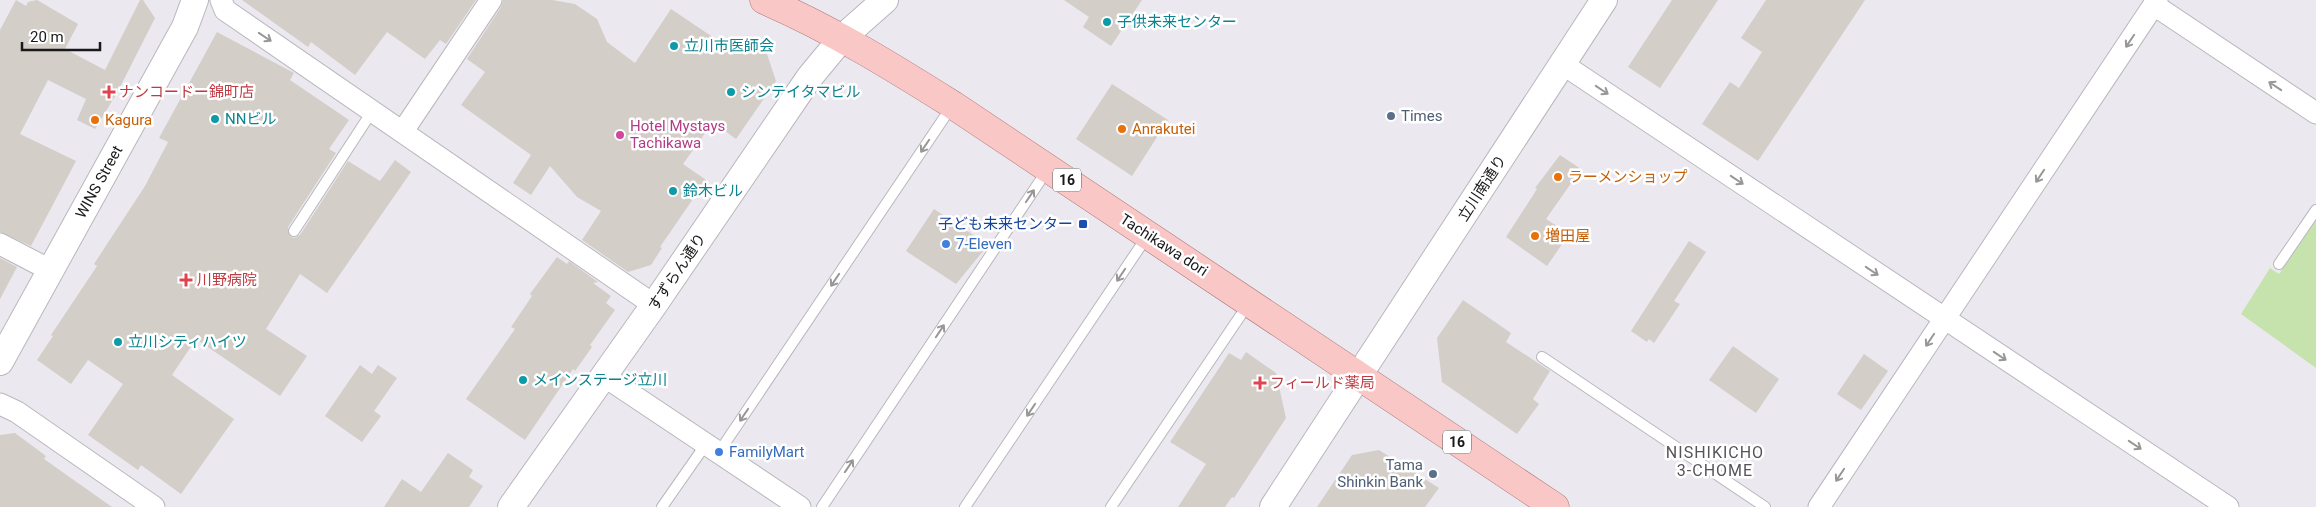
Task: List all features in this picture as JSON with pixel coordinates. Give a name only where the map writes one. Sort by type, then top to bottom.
[{"type":"main road","name":"Tachikawa dori","points":[[764,0],[878,57],[953,105],[1555,507]]},
{"type":"street","name":"WINS Street","points":[[0,362],[185,27],[195,0]]},
{"type":"street","points":[[221,0],[225,10],[373,110],[654,306]]},
{"type":"street","points":[[403,131],[491,0]]},
{"type":"street","name":"すずらん通り","points":[[511,507],[654,306],[809,78],[842,38],[885,0]]},
{"type":"street","name":"立川南通り","points":[[1273,507],[1360,376],[1561,63],[1604,0]]},
{"type":"street","points":[[1819,507],[2155,3],[2316,113]]},
{"type":"street","points":[[1561,63],[2228,507]]},
{"type":"street","points":[[0,244],[50,270]]},
{"type":"street","points":[[604,376],[800,507]]},
{"type":"street","points":[[0,404],[17,412],[154,507]]},
{"type":"lane","points":[[662,507],[712,448],[953,105]]},
{"type":"lane","points":[[294,230],[373,110]]},
{"type":"lane","points":[[822,507],[1048,168]]},
{"type":"lane","points":[[2279,264],[2316,210]]},
{"type":"lane","points":[[966,507],[1148,234]]},
{"type":"lane","points":[[1111,507],[1250,302]]},
{"type":"lane","points":[[1542,356],[1765,507]]},
{"type":"green space","points":[[2316,220],[2316,368],[2241,314],[2270,268],[2279,274]]},
{"type":"building","points":[[16,0],[26,6],[28,2],[37,0],[78,24],[65,49],[105,70],[140,0],[143,0],[155,18],[117,93],[95,129],[77,120],[86,99],[48,80],[20,134],[76,161],[31,246],[0,232],[0,30]]},
{"type":"building","points":[[242,0],[476,0],[446,44],[440,40],[425,59],[387,32],[355,75],[311,42],[308,47]]},
{"type":"building","points":[[503,0],[552,0],[575,4],[597,19],[607,42],[635,63],[671,9],[735,52],[747,35],[765,48],[776,81],[736,139],[713,122],[683,164],[706,180],[660,247],[662,248],[651,265],[628,272],[582,240],[601,211],[577,197],[550,166],[531,195],[513,183],[531,155],[461,105],[485,72],[467,59],[501,7]]},
{"type":"building","name":"子供未来センター","points":[[1064,0],[1142,0],[1111,46],[1083,27],[1089,17]]},
{"type":"building","points":[[1672,0],[1718,0],[1660,88],[1628,67]]},
{"type":"building","points":[[1766,0],[1865,0],[1758,161],[1702,124],[1730,82],[1739,88],[1762,52],[1741,38]]},
{"type":"building","points":[[217,32],[294,73],[290,80],[349,120],[329,149],[336,153],[288,227],[290,236],[294,238],[300,235],[348,161],[380,181],[395,160],[411,172],[327,293],[300,274],[266,329],[307,356],[280,396],[196,339],[172,375],[234,419],[181,494],[141,465],[138,470],[88,435],[123,384],[88,360],[71,384],[37,360],[53,336],[51,335],[97,266],[94,264],[145,186],[168,142],[159,138]]},
{"type":"building","name":"Anrakutei","points":[[1112,84],[1168,120],[1132,176],[1076,139]]},
{"type":"building","points":[[1560,155],[1581,169],[1546,219],[1569,234],[1547,266],[1506,237],[1537,189],[1535,188]]},
{"type":"building","name":"7-Eleven","points":[[934,209],[978,238],[984,250],[956,284],[906,251]]},
{"type":"building","points":[[1689,241],[1706,252],[1674,301],[1680,304],[1654,343],[1649,339],[1647,342],[1631,331]]},
{"type":"building","points":[[557,257],[567,264],[569,261],[598,282],[593,283],[611,296],[606,303],[615,310],[590,345],[592,347],[575,371],[573,369],[525,440],[466,399],[515,329],[511,327],[532,296],[530,294]]},
{"type":"building","points":[[0,258],[17,267],[0,299]]},
{"type":"building","points":[[1463,300],[1511,333],[1506,342],[1550,371],[1533,399],[1539,404],[1517,434],[1442,382],[1437,338]]},
{"type":"building","points":[[1733,346],[1779,379],[1756,413],[1709,380]]},
{"type":"building","points":[[1246,352],[1276,373],[1286,418],[1234,498],[1232,497],[1225,507],[1178,507],[1206,464],[1170,442],[1229,353],[1241,360]]},
{"type":"building","points":[[1864,354],[1888,371],[1861,410],[1837,394]]},
{"type":"building","points":[[360,365],[372,374],[378,365],[397,378],[374,411],[381,416],[362,442],[325,416]]},
{"type":"building","points":[[15,433],[46,456],[44,459],[112,507],[0,507],[0,435]]},
{"type":"building","points":[[1379,450],[1439,488],[1425,507],[1317,507],[1352,455]]},
{"type":"building","points":[[448,453],[473,470],[469,477],[483,486],[469,507],[384,507],[402,479],[421,492]]},
{"type":"place","name":"子供未来センター","points":[[1107,22]]},
{"type":"place","name":"立川市医師会","points":[[674,46]]},
{"type":"place","name":"ナンコードー錦町店","points":[[109,92]]},
{"type":"place","name":"シンテイタマビル","points":[[731,92]]},
{"type":"place","name":"Times","points":[[1391,116]]},
{"type":"place","name":"NNビル","points":[[215,119]]},
{"type":"place","name":"Kagura","points":[[95,120]]},
{"type":"place","name":"Anrakutei","points":[[1122,129]]},
{"type":"place","name":"Hotel Mystays Tachikawa","points":[[620,135]]},
{"type":"place","name":"ラーメンショップ","points":[[1558,177]]},
{"type":"place","name":"鈴木ビル","points":[[673,191]]},
{"type":"place","name":"子ども未来センター","points":[[1083,224]]},
{"type":"place","name":"増田屋","points":[[1535,236]]},
{"type":"place","name":"7-Eleven","points":[[946,244]]},
{"type":"place","name":"川野病院","points":[[186,280]]},
{"type":"place","name":"立川シティハイツ","points":[[118,342]]},
{"type":"place","name":"メインステージ立川","points":[[523,380]]},
{"type":"place","name":"フィールド薬局","points":[[1260,383]]},
{"type":"place","name":"FamilyMart","points":[[719,452]]},
{"type":"place","name":"Tama Shinkin Bank","points":[[1433,474]]},
{"type":"district","name":"NISHIKICHO 3-CHOME","points":[[1715,461]]}]
